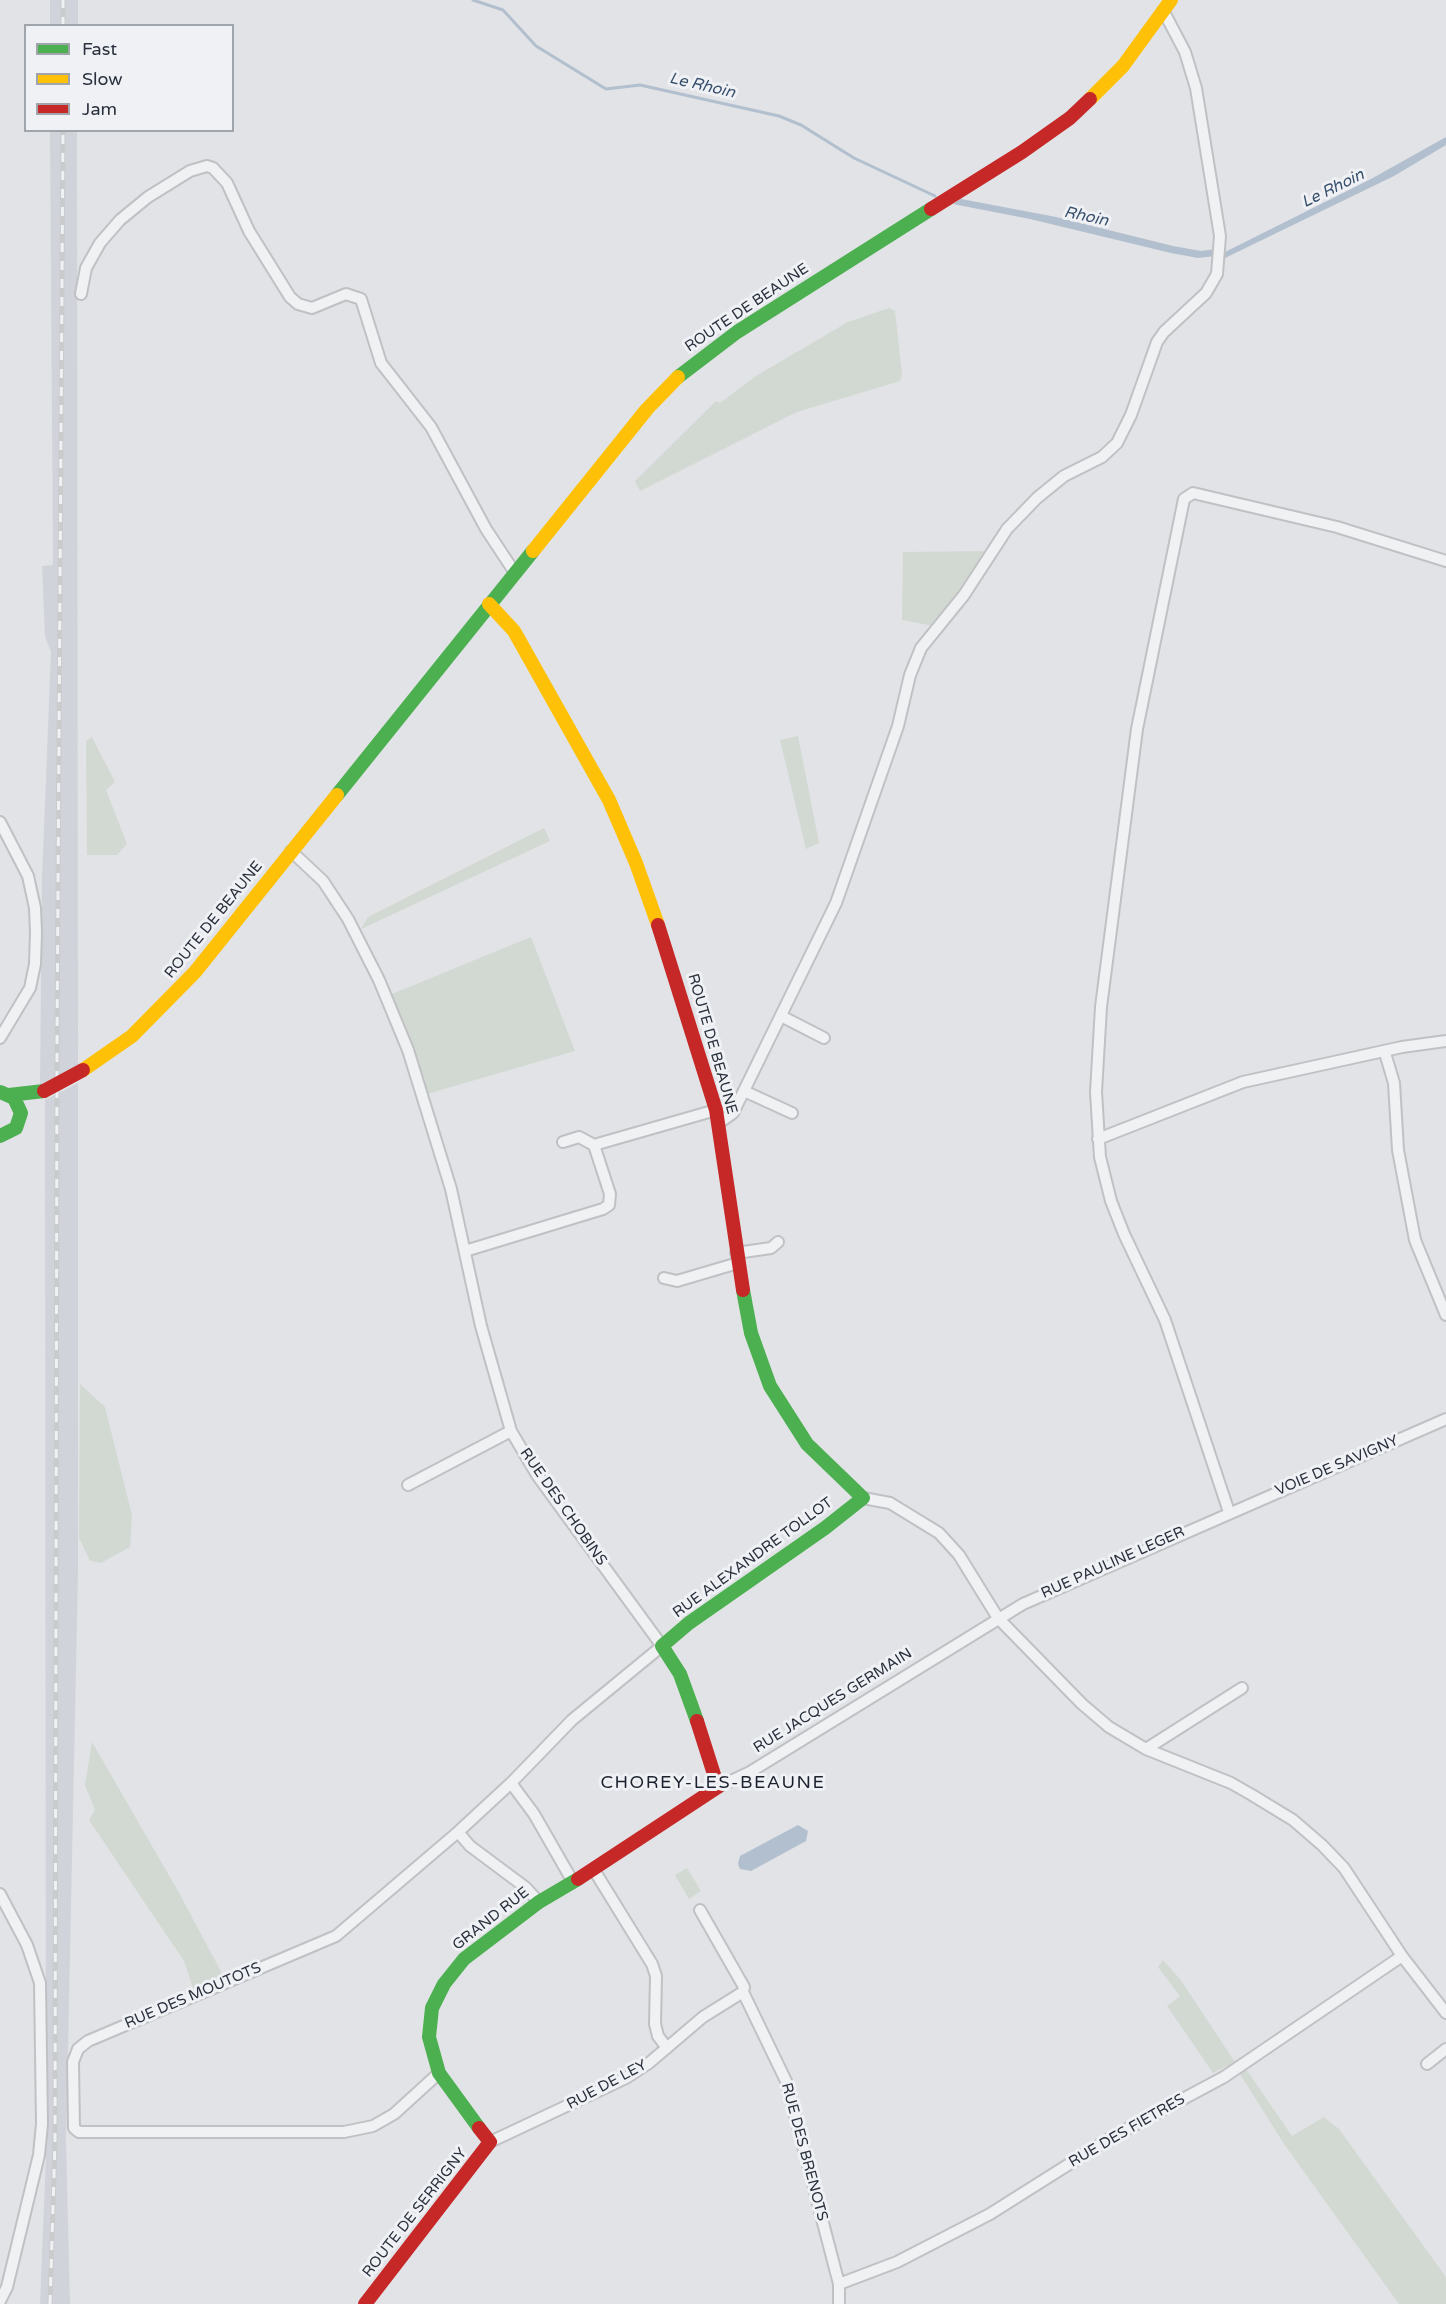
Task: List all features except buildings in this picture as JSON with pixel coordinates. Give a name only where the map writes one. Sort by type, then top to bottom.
[{"type":"street","name":"ROUTE DE BEAUNE","points":[[44,1091],[83,1070],[119,1046],[162,1007],[195,972],[648,409],[689,368],[737,332],[1054,129],[1110,81],[1167,6]]},
{"type":"street","points":[[563,1142],[579,1137],[594,1145],[733,1113],[836,903],[879,781],[921,648],[964,595],[1007,529],[1037,498],[1064,476],[1102,458],[1117,443],[1131,415],[1157,342],[1206,293],[1217,274],[1220,236],[1196,88],[1167,6]]},
{"type":"street","points":[[81,294],[82,279],[92,256],[120,220],[148,197],[190,171],[207,166],[213,168],[227,183],[254,240],[290,297],[298,304],[312,308],[346,294],[361,299],[381,363],[431,427],[486,529],[515,573]]},
{"type":"street","points":[[1229,1512],[1165,1320],[1124,1234],[1112,1201],[1098,1139],[1096,1092],[1101,1007],[1137,729],[1184,498],[1193,493],[1337,527],[1446,561]]},
{"type":"street","name":"ROUTE DE BEAUNE","points":[[489,604],[514,631],[609,800],[636,863],[677,980],[717,1116],[737,1258],[751,1333],[770,1386],[807,1444],[863,1498]]},
{"type":"street","points":[[0,1038],[30,988],[36,933],[32,890],[20,859],[2,830]]},
{"type":"street","name":"RUE DES CHOBINS","points":[[291,851],[316,873],[330,891],[364,949],[408,1050],[451,1189],[481,1326],[511,1431],[537,1475],[662,1646]]},
{"type":"street","points":[[781,1016],[824,1038]]},
{"type":"street","points":[[1098,1139],[1243,1082],[1384,1053],[1402,1047],[1446,1041]]},
{"type":"street","points":[[1384,1053],[1394,1083],[1398,1150],[1415,1240],[1446,1315]]},
{"type":"street","points":[[744,1090],[792,1113]]},
{"type":"street","points":[[3,1092],[44,1091]]},
{"type":"street","points":[[0,1136],[16,1128],[21,1113],[44,1091]]},
{"type":"street","points":[[3,1092],[17,1102],[21,1113]]},
{"type":"street","points":[[465,1251],[596,1212],[609,1205],[610,1194],[594,1145]]},
{"type":"street","points":[[664,1278],[677,1281],[737,1258],[771,1248],[778,1242]]},
{"type":"street","name":"VOIE DE SAVIGNY","points":[[1229,1512],[1446,1419]]},
{"type":"street","points":[[408,1485],[511,1431]]},
{"type":"street","points":[[863,1498],[890,1503],[939,1533],[959,1555],[998,1617],[1082,1704],[1109,1727],[1146,1749],[1231,1783],[1293,1820],[1344,1868],[1402,1956],[1446,2013]]},
{"type":"street","name":"RUE ALEXANDRE TOLLOT","points":[[662,1646],[689,1623],[825,1528],[863,1498]]},
{"type":"street","name":"RUE PAULINE LEGER","points":[[998,1617],[1050,1590],[1229,1512]]},
{"type":"street","name":"RUE JACQUES GERMAIN","points":[[685,1810],[718,1787],[760,1766],[998,1617]]},
{"type":"street","points":[[662,1646],[680,1674],[689,1696],[718,1787]]},
{"type":"street","name":"RUE DES MOUTOTS","points":[[439,2073],[394,2114],[373,2126],[344,2132],[79,2132],[74,2128],[73,2062],[78,2049],[88,2041],[336,1936],[458,1832],[511,1783],[572,1720],[662,1646]]},
{"type":"street","points":[[1146,1749],[1242,1688]]},
{"type":"street","points":[[511,1783],[534,1815],[573,1882]]},
{"type":"street","name":"GRAND RUE","points":[[490,2142],[439,2073],[429,2037],[432,2008],[444,1984],[464,1959],[539,1902],[594,1870],[685,1810]]},
{"type":"street","points":[[458,1832],[470,1846],[525,1887],[539,1902]]},
{"type":"street","points":[[594,1870],[652,1964],[656,1976],[655,2024],[658,2036],[667,2048]]},
{"type":"street","points":[[0,1894],[27,1945],[40,1983],[42,2100],[39,2155],[7,2287],[0,2301]]},
{"type":"street","name":"RUE DES BRENOTS","points":[[700,1910],[744,1987],[743,1992],[791,2097],[839,2284],[839,2304]]},
{"type":"street","name":"RUE DES FIETRES","points":[[839,2284],[897,2262],[990,2214],[1112,2137],[1224,2077],[1402,1956]]},
{"type":"street","name":"RUE DE LEY","points":[[490,2142],[626,2078],[704,2017],[743,1992]]},
{"type":"street","points":[[1426,2064],[1446,2049]]},
{"type":"street","name":"ROUTE DE SERRIGNY","points":[[365,2304],[477,2162],[490,2142]]},
{"type":"shaded area","points":[[50,0],[78,0],[78,24],[50,24]]},
{"type":"shaded area","points":[[50,132],[77,132],[78,1065],[40,1085],[42,878],[51,652],[45,636],[42,566],[53,565]]},
{"type":"shaded area","points":[[889,308],[895,311],[902,375],[900,381],[797,412],[640,491],[635,481],[716,401],[720,403],[756,376],[848,322]]},
{"type":"shaded area","points":[[990,551],[950,610],[933,626],[902,620],[903,552]]},
{"type":"shaded area","points":[[798,736],[819,843],[806,849],[780,740]]},
{"type":"shaded area","points":[[92,737],[115,782],[106,790],[127,844],[117,855],[87,855],[86,741]]},
{"type":"shaded area","points":[[544,828],[550,841],[361,929],[368,917]]},
{"type":"shaded area","points":[[531,937],[575,1051],[427,1094],[392,994]]},
{"type":"shaded area","points":[[78,1083],[78,1572],[66,2142],[70,2304],[40,2304],[46,2156],[45,1100]]},
{"type":"shaded area","points":[[80,1384],[105,1407],[132,1515],[130,1547],[101,1563],[90,1561],[79,1538]]},
{"type":"shaded area","points":[[92,1742],[178,1891],[225,1979],[194,1991],[184,1961],[89,1820],[95,1810],[85,1785]]},
{"type":"shaded area","points":[[687,1868],[701,1891],[689,1899],[675,1875]]},
{"type":"shaded area","points":[[1163,1960],[1180,1979],[1235,2062],[1213,2073],[1167,2006],[1180,1996],[1158,1967]]},
{"type":"shaded area","points":[[1246,2069],[1292,2136],[1324,2117],[1339,2129],[1446,2277],[1446,2304],[1399,2304],[1284,2144],[1240,2074]]},
{"type":"water","points":[[1446,137],[1446,145],[1394,176],[1225,258],[1225,252],[1371,179]]},
{"type":"water","points":[[961,199],[1056,217],[1173,246],[1201,251],[1216,249],[1216,256],[1198,258],[1171,253],[1030,219],[953,204]]},
{"type":"water","points":[[798,1825],[808,1831],[806,1841],[751,1871],[740,1869],[738,1864],[740,1856]]},
{"type":"waterway","name":"Le Rhoin","points":[[473,0],[503,10],[536,46],[606,89],[640,85],[779,116],[801,125],[854,158],[935,196]]},
{"type":"railway","points":[[63,0],[63,24]]},
{"type":"railway","points":[[50,2304],[55,2143],[57,1042],[63,132]]},
{"type":"traffic: fast","points":[[678,377],[737,332],[931,209]]},
{"type":"traffic: fast","points":[[337,795],[533,551]]},
{"type":"traffic: fast","points":[[9,1095],[44,1091]]},
{"type":"traffic: fast","points":[[0,1092],[14,1098],[21,1113],[16,1128],[0,1136]]},
{"type":"traffic: fast","points":[[697,1721],[680,1674],[662,1646],[689,1623],[825,1528],[863,1498],[807,1444],[770,1386],[751,1333],[743,1290]]},
{"type":"traffic: fast","points":[[479,2128],[439,2073],[429,2037],[432,2008],[444,1984],[464,1959],[539,1902],[578,1879]]},
{"type":"traffic: slow","points":[[1090,99],[1123,66],[1171,0]]},
{"type":"traffic: slow","points":[[533,551],[647,409],[678,377]]},
{"type":"traffic: slow","points":[[489,604],[514,631],[609,800],[636,863],[658,925]]},
{"type":"traffic: slow","points":[[83,1070],[132,1036],[195,972],[337,795]]},
{"type":"traffic: jam","points":[[931,209],[1022,152],[1070,118],[1090,99]]},
{"type":"traffic: jam","points":[[658,925],[716,1110],[743,1290]]},
{"type":"traffic: jam","points":[[44,1091],[83,1070]]},
{"type":"traffic: jam","points":[[578,1879],[718,1787],[697,1721]]},
{"type":"traffic: jam","points":[[365,2304],[490,2142],[479,2128]]},
{"type":"district","name":"CHOREY-LES-BEAUNE","points":[[713,1783]]},
{"type":"water label","name":"Rhoin","points":[[1086,217]]}]
